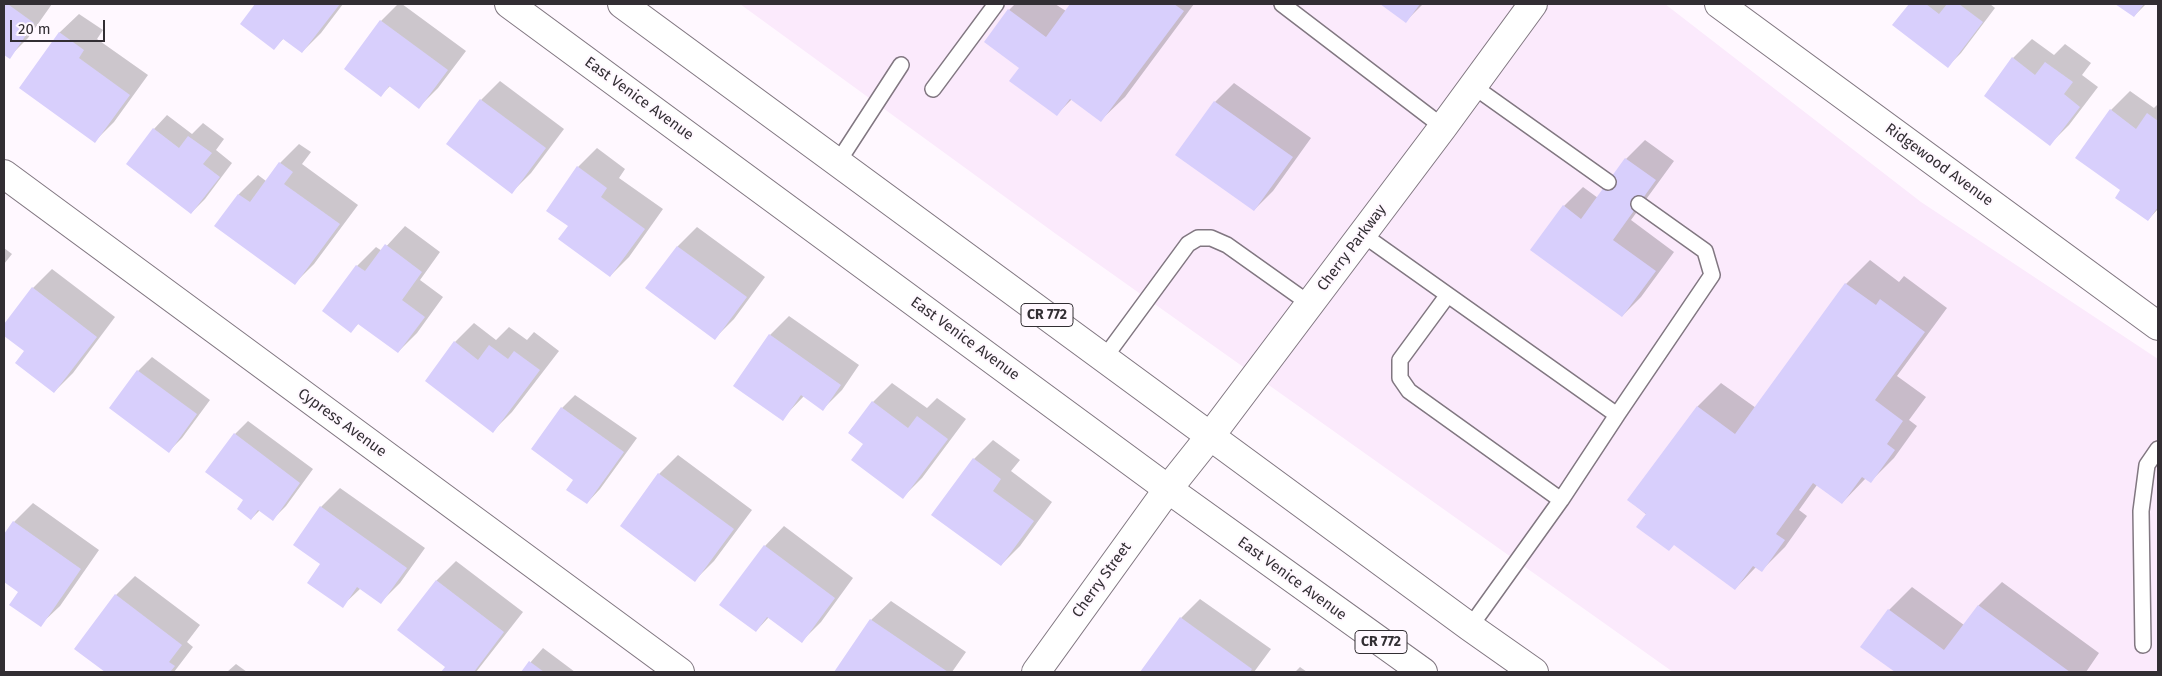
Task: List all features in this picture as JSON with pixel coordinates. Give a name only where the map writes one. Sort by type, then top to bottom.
[{"type":"main road","name":"East Venice Avenue","points":[[509,4],[1168,489],[1423,672]]},
{"type":"main road","name":"CR 772","points":[[622,4],[1470,627],[1534,672]]},
{"type":"main road","name":"Cherry Parkway","points":[[1168,489],[1310,304],[1533,4]]},
{"type":"main road","name":"Ridgewood Avenue","points":[[1719,4],[2158,326]]},
{"type":"main road","name":"Cypress Avenue","points":[[4,174],[680,672]]},
{"type":"main road","name":"Cherry Street","points":[[1036,672],[1168,489]]},
{"type":"lane","points":[[933,89],[996,4]]},
{"type":"lane","points":[[1282,4],[1443,127]]},
{"type":"lane","points":[[838,162],[901,65]]},
{"type":"lane","points":[[1473,86],[1608,182]]},
{"type":"lane","points":[[1470,627],[1561,500],[1616,415],[1712,275],[1705,251],[1639,204]]},
{"type":"lane","points":[[1362,234],[1616,415]]},
{"type":"lane","points":[[1105,357],[1188,244],[1198,238],[1211,238],[1227,245],[1310,304]]},
{"type":"lane","points":[[1447,296],[1400,360],[1400,378],[1409,391],[1561,500]]},
{"type":"lane","points":[[2143,645],[2141,511],[2147,465],[2158,448]]},
{"type":"shaded area","points":[[740,4],[1665,4],[1921,202],[2158,359],[2158,672],[1673,672],[1056,234]]},
{"type":"building","points":[[4,4],[10,4],[34,23],[10,59],[4,55]]},
{"type":"building","points":[[255,4],[340,4],[302,53],[283,39],[274,50],[240,24]]},
{"type":"building","points":[[1070,4],[1174,4],[1184,11],[1101,122],[1070,99],[1057,116],[1009,81],[1019,68],[984,42],[1008,9],[1046,37]]},
{"type":"building","points":[[1380,4],[1420,4],[1406,23]]},
{"type":"building","points":[[1909,4],[1926,4],[1939,14],[1947,4],[1959,4],[1983,22],[1948,68],[1892,25]]},
{"type":"building","points":[[2115,4],[2144,4],[2134,17]]},
{"type":"building","points":[[380,20],[448,70],[419,109],[389,86],[381,97],[344,69]]},
{"type":"building","points":[[59,32],[84,50],[79,58],[130,95],[95,143],[19,88]]},
{"type":"building","points":[[2012,57],[2035,75],[2045,62],[2073,82],[2064,94],[2080,107],[2050,146],[1984,96]]},
{"type":"building","points":[[480,99],[546,148],[512,194],[446,144]]},
{"type":"building","points":[[1214,101],[1293,157],[1254,211],[1175,155]]},
{"type":"building","points":[[2110,109],[2136,129],[2147,113],[2158,121],[2158,207],[2148,221],[2115,198],[2120,190],[2075,158]]},
{"type":"building","points":[[153,128],[179,148],[188,136],[212,153],[203,164],[220,177],[191,214],[126,164]]},
{"type":"building","points":[[1625,158],[1656,180],[1613,240],[1656,271],[1622,317],[1530,250],[1563,205],[1581,219]]},
{"type":"building","points":[[279,162],[293,172],[284,184],[340,224],[295,285],[214,226],[238,194],[250,202]]},
{"type":"building","points":[[577,166],[607,188],[601,197],[645,229],[610,277],[558,239],[568,226],[546,211]]},
{"type":"building","points":[[385,244],[422,272],[402,300],[425,317],[398,353],[358,324],[351,333],[322,311],[356,265],[365,271]]},
{"type":"building","points":[[677,246],[747,297],[715,340],[645,288]]},
{"type":"building","points":[[1845,283],[1876,305],[1880,299],[1925,332],[1875,400],[1903,421],[1887,444],[1895,450],[1871,483],[1862,477],[1842,504],[1813,483],[1776,534],[1785,540],[1762,572],[1753,566],[1735,590],[1674,545],[1669,551],[1636,527],[1646,514],[1627,500],[1697,406],[1735,434]]},
{"type":"building","points":[[32,287],[97,337],[54,393],[15,363],[24,351],[4,336],[4,324]]},
{"type":"building","points":[[769,334],[841,385],[823,411],[801,395],[783,421],[733,386]]},
{"type":"building","points":[[454,341],[478,360],[489,345],[508,359],[514,351],[540,370],[493,433],[425,381]]},
{"type":"building","points":[[137,370],[197,414],[169,453],[109,408]]},
{"type":"building","points":[[872,401],[908,428],[917,416],[948,439],[903,499],[851,460],[863,444],[848,433]]},
{"type":"building","points":[[561,407],[624,452],[587,504],[566,490],[573,480],[531,449]]},
{"type":"building","points":[[234,433],[300,483],[273,521],[258,510],[251,520],[237,509],[243,500],[205,472]]},
{"type":"building","points":[[973,458],[1001,479],[993,491],[1034,521],[1001,566],[931,515]]},
{"type":"building","points":[[658,473],[734,529],[695,582],[620,526]]},
{"type":"building","points":[[320,506],[407,568],[381,604],[357,587],[343,608],[307,583],[320,564],[293,545]]},
{"type":"building","points":[[13,521],[81,569],[41,627],[9,605],[18,592],[4,582],[4,534]]},
{"type":"building","points":[[764,545],[835,598],[802,643],[767,617],[756,632],[719,605]]},
{"type":"building","points":[[436,580],[504,632],[474,672],[441,672],[445,667],[397,630]]},
{"type":"building","points":[[115,594],[182,645],[169,662],[175,666],[170,672],[105,672],[74,649]]},
{"type":"building","points":[[1978,605],[2070,672],[1895,672],[1860,647],[1888,609],[1944,650]]},
{"type":"building","points":[[1180,617],[1252,669],[1250,672],[1140,672]]},
{"type":"building","points":[[870,619],[948,672],[834,672]]},
{"type":"building","points":[[529,661],[544,672],[521,672]]}]
